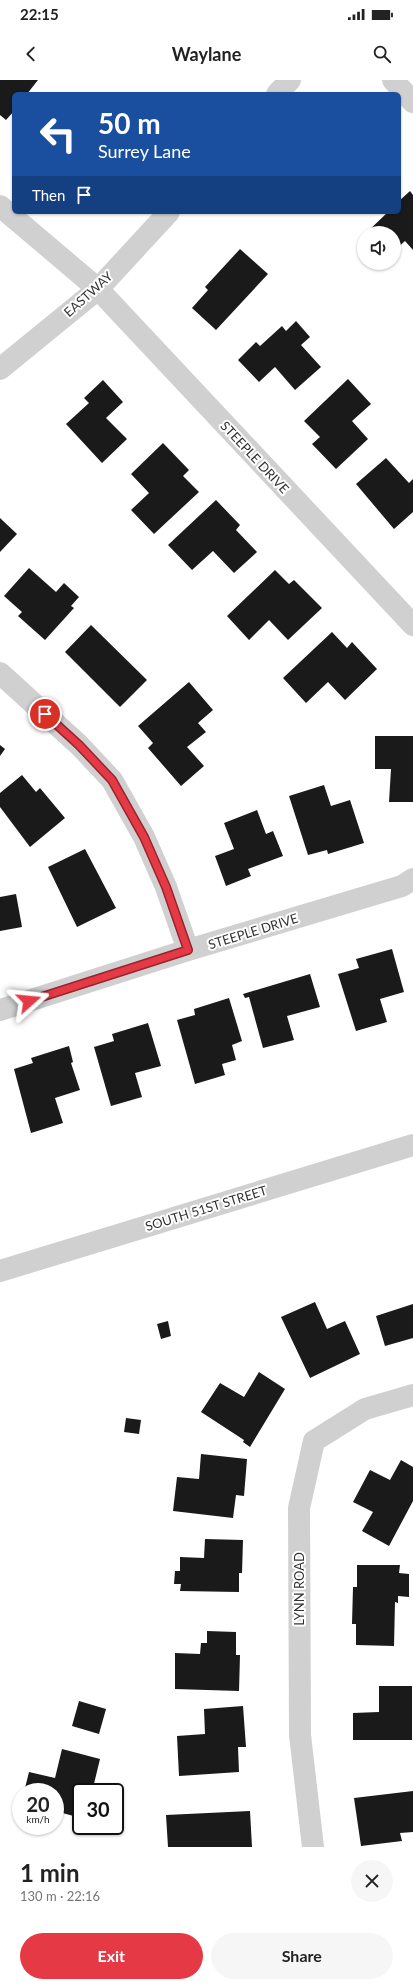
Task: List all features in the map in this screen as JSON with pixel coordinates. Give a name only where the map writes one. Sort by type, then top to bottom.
[{"type":"street","points":[[279,92],[290,80]]},
{"type":"street","points":[[393,80],[413,102]]},
{"type":"street","name":"STEEPLE DRIVE","points":[[0,206],[98,289],[413,625]]},
{"type":"street","name":"EASTWAY","points":[[0,369],[98,289],[167,214]]},
{"type":"street","points":[[0,673],[79,745],[112,780],[144,837],[166,887],[188,950]]},
{"type":"street","name":"STEEPLE DRIVE","points":[[0,1010],[188,950],[402,886],[413,879]]},
{"type":"street","name":"SOUTH 51ST STREET","points":[[0,1270],[413,1145]]},
{"type":"street","name":"LYNN ROAD","points":[[313,1847],[300,1736],[299,1516],[299,1508],[312,1449],[314,1442],[365,1409],[413,1396]]},
{"type":"building","points":[[0,80],[38,80],[29,92],[12,92],[12,113],[6,120],[0,115]]},
{"type":"building","points":[[410,191],[413,195],[413,250],[405,241],[401,245],[401,226],[373,226],[386,214],[401,214],[401,199]]},
{"type":"building","points":[[240,249],[268,274],[216,330],[192,308],[208,290],[205,287]]},
{"type":"building","points":[[296,321],[310,337],[301,345],[321,367],[295,390],[275,367],[259,382],[238,360],[256,342],[260,346],[282,326],[286,331]]},
{"type":"building","points":[[348,379],[371,404],[352,421],[368,439],[336,469],[312,444],[320,437],[304,421]]},
{"type":"building","points":[[103,380],[123,402],[106,418],[127,439],[102,463],[66,424],[89,403],[84,398]]},
{"type":"building","points":[[163,443],[189,470],[183,476],[199,492],[154,534],[131,510],[149,493],[131,474]]},
{"type":"building","points":[[386,458],[409,483],[413,479],[413,512],[394,529],[356,484]]},
{"type":"building","points":[[216,500],[240,525],[236,530],[257,552],[234,573],[213,551],[192,570],[168,545]]},
{"type":"building","points":[[0,518],[17,534],[0,552]]},
{"type":"building","points":[[29,568],[56,592],[64,583],[79,597],[71,606],[74,608],[45,640],[18,616],[22,612],[4,596]]},
{"type":"building","points":[[275,570],[289,584],[294,580],[322,608],[288,640],[269,620],[249,640],[227,616]]},
{"type":"building","points":[[91,625],[147,680],[120,707],[65,652]]},
{"type":"building","points":[[332,632],[347,648],[352,642],[377,669],[345,700],[328,682],[306,703],[283,678]]},
{"type":"building","points":[[189,682],[213,710],[198,723],[206,732],[187,747],[204,766],[181,786],[148,748],[153,743],[138,726]]},
{"type":"building","points":[[375,736],[413,736],[413,802],[389,802],[391,769],[375,769]]},
{"type":"building","points":[[0,745],[5,749],[0,756]]},
{"type":"building","points":[[22,775],[36,792],[40,788],[65,818],[30,847],[0,807],[0,793]]},
{"type":"building","points":[[324,785],[331,806],[350,800],[364,843],[328,854],[327,850],[308,855],[289,796]]},
{"type":"building","points":[[257,810],[266,834],[273,831],[283,856],[248,869],[251,876],[226,886],[215,856],[234,849],[224,823]]},
{"type":"building","points":[[85,849],[116,908],[77,927],[48,867]]},
{"type":"building","points":[[16,894],[22,927],[0,931],[0,897]]},
{"type":"building","points":[[392,949],[404,992],[380,999],[387,1022],[356,1031],[338,974],[359,968],[356,959]]},
{"type":"building","points":[[310,974],[320,1007],[287,1016],[294,1040],[263,1048],[249,997],[245,998],[243,994]]},
{"type":"building","points":[[229,998],[242,1041],[232,1045],[236,1060],[222,1064],[225,1075],[195,1084],[177,1020],[195,1015],[194,1009]]},
{"type":"building","points":[[148,1023],[161,1066],[135,1073],[142,1097],[111,1106],[94,1047],[114,1041],[112,1034]]},
{"type":"building","points":[[69,1046],[73,1062],[71,1063],[80,1090],[55,1098],[63,1123],[31,1133],[14,1069],[33,1063],[31,1058]]},
{"type":"building","points":[[315,1302],[327,1329],[345,1321],[360,1354],[310,1378],[281,1317]]},
{"type":"building","points":[[413,1304],[413,1338],[385,1346],[376,1316]]},
{"type":"building","points":[[168,1321],[171,1336],[161,1339],[157,1324]]},
{"type":"building","points":[[259,1372],[285,1389],[250,1447],[243,1442],[244,1440],[201,1412],[220,1383],[244,1397]]},
{"type":"building","points":[[126,1418],[141,1420],[139,1434],[124,1432]]},
{"type":"building","points":[[201,1454],[247,1459],[244,1496],[236,1495],[233,1518],[173,1511],[177,1477],[199,1479]]},
{"type":"building","points":[[401,1460],[413,1467],[413,1501],[389,1546],[362,1531],[373,1512],[353,1502],[370,1470],[390,1480]]},
{"type":"building","points":[[205,1539],[243,1540],[242,1573],[239,1573],[239,1592],[180,1591],[181,1584],[174,1584],[175,1571],[180,1571],[180,1557],[204,1558]]},
{"type":"building","points":[[357,1565],[400,1565],[399,1573],[409,1574],[409,1597],[398,1596],[398,1603],[395,1602],[394,1646],[356,1645],[356,1624],[352,1624],[353,1587],[357,1587]]},
{"type":"building","points":[[207,1631],[236,1632],[236,1655],[240,1655],[239,1691],[175,1689],[175,1653],[200,1654],[201,1643],[207,1643]]},
{"type":"building","points":[[379,1686],[412,1686],[412,1740],[353,1740],[353,1713],[379,1712]]},
{"type":"building","points":[[79,1701],[106,1709],[99,1734],[72,1726]]},
{"type":"building","points":[[243,1706],[246,1747],[238,1747],[239,1772],[179,1776],[177,1736],[205,1734],[204,1709]]},
{"type":"building","points":[[62,1749],[100,1759],[94,1783],[72,1783],[72,1816],[64,1813],[64,1783],[26,1783],[29,1772],[55,1778]]},
{"type":"building","points":[[413,1791],[413,1832],[400,1833],[402,1841],[361,1846],[354,1798]]},
{"type":"building","points":[[250,1811],[252,1847],[168,1847],[166,1815]]},
{"type":"route","points":[[29,1001],[188,950],[166,887],[144,837],[112,780],[79,745],[45,714]]}]
